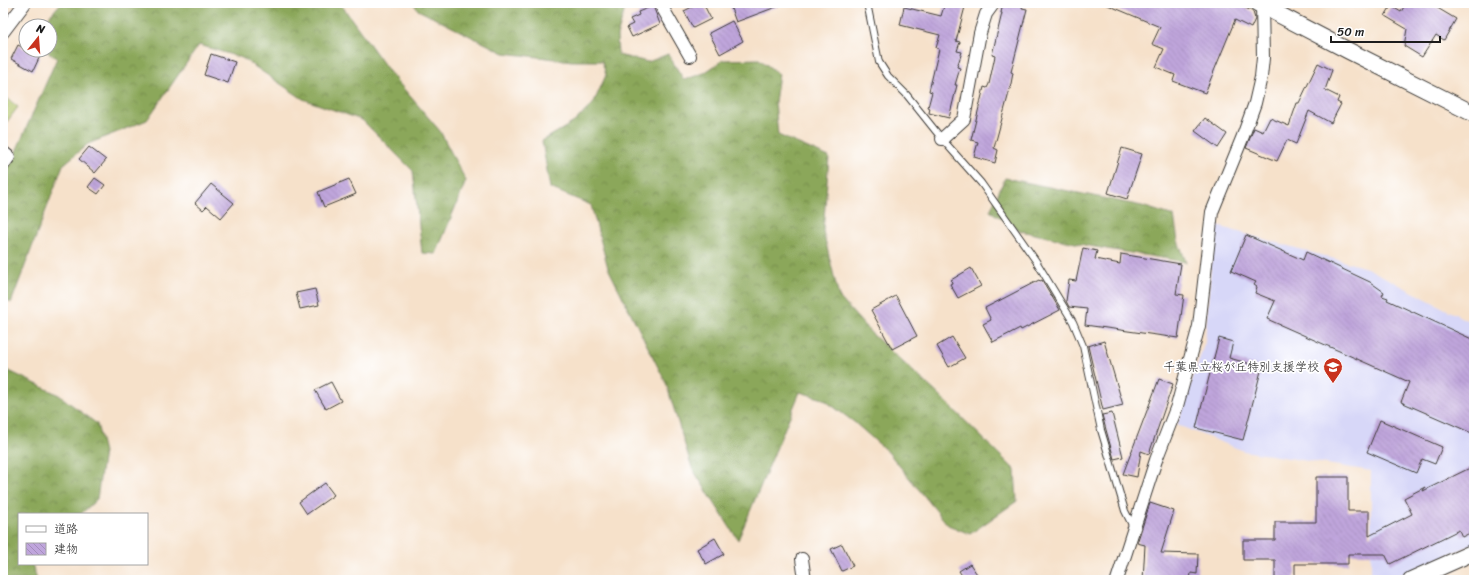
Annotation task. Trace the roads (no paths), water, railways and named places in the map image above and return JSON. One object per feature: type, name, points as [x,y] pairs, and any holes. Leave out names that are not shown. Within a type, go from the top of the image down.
[{"type":"street","points":[[3,32],[25,3]]},
{"type":"street","points":[[664,3],[662,7],[690,56]]},
{"type":"street","points":[[942,139],[964,119],[980,33],[986,14],[994,3]]},
{"type":"street","points":[[1260,4],[1355,55],[1474,114]]},
{"type":"street","points":[[1117,580],[1156,460],[1177,406],[1199,326],[1212,212],[1255,103],[1261,77],[1263,58],[1260,4]]},
{"type":"street","points":[[3,152],[9,157],[3,165]]},
{"type":"street","points":[[1411,580],[1474,552]]},
{"type":"street","points":[[802,559],[806,580]]},
{"type":"lane","points":[[867,3],[879,62],[888,76],[906,94],[942,139],[981,183],[1036,261],[1073,322],[1084,346],[1101,430],[1124,511],[1134,529]]},
{"type":"place","name":"千葉県立桜が丘特別支援学校","points":[[1333,384]]}]
